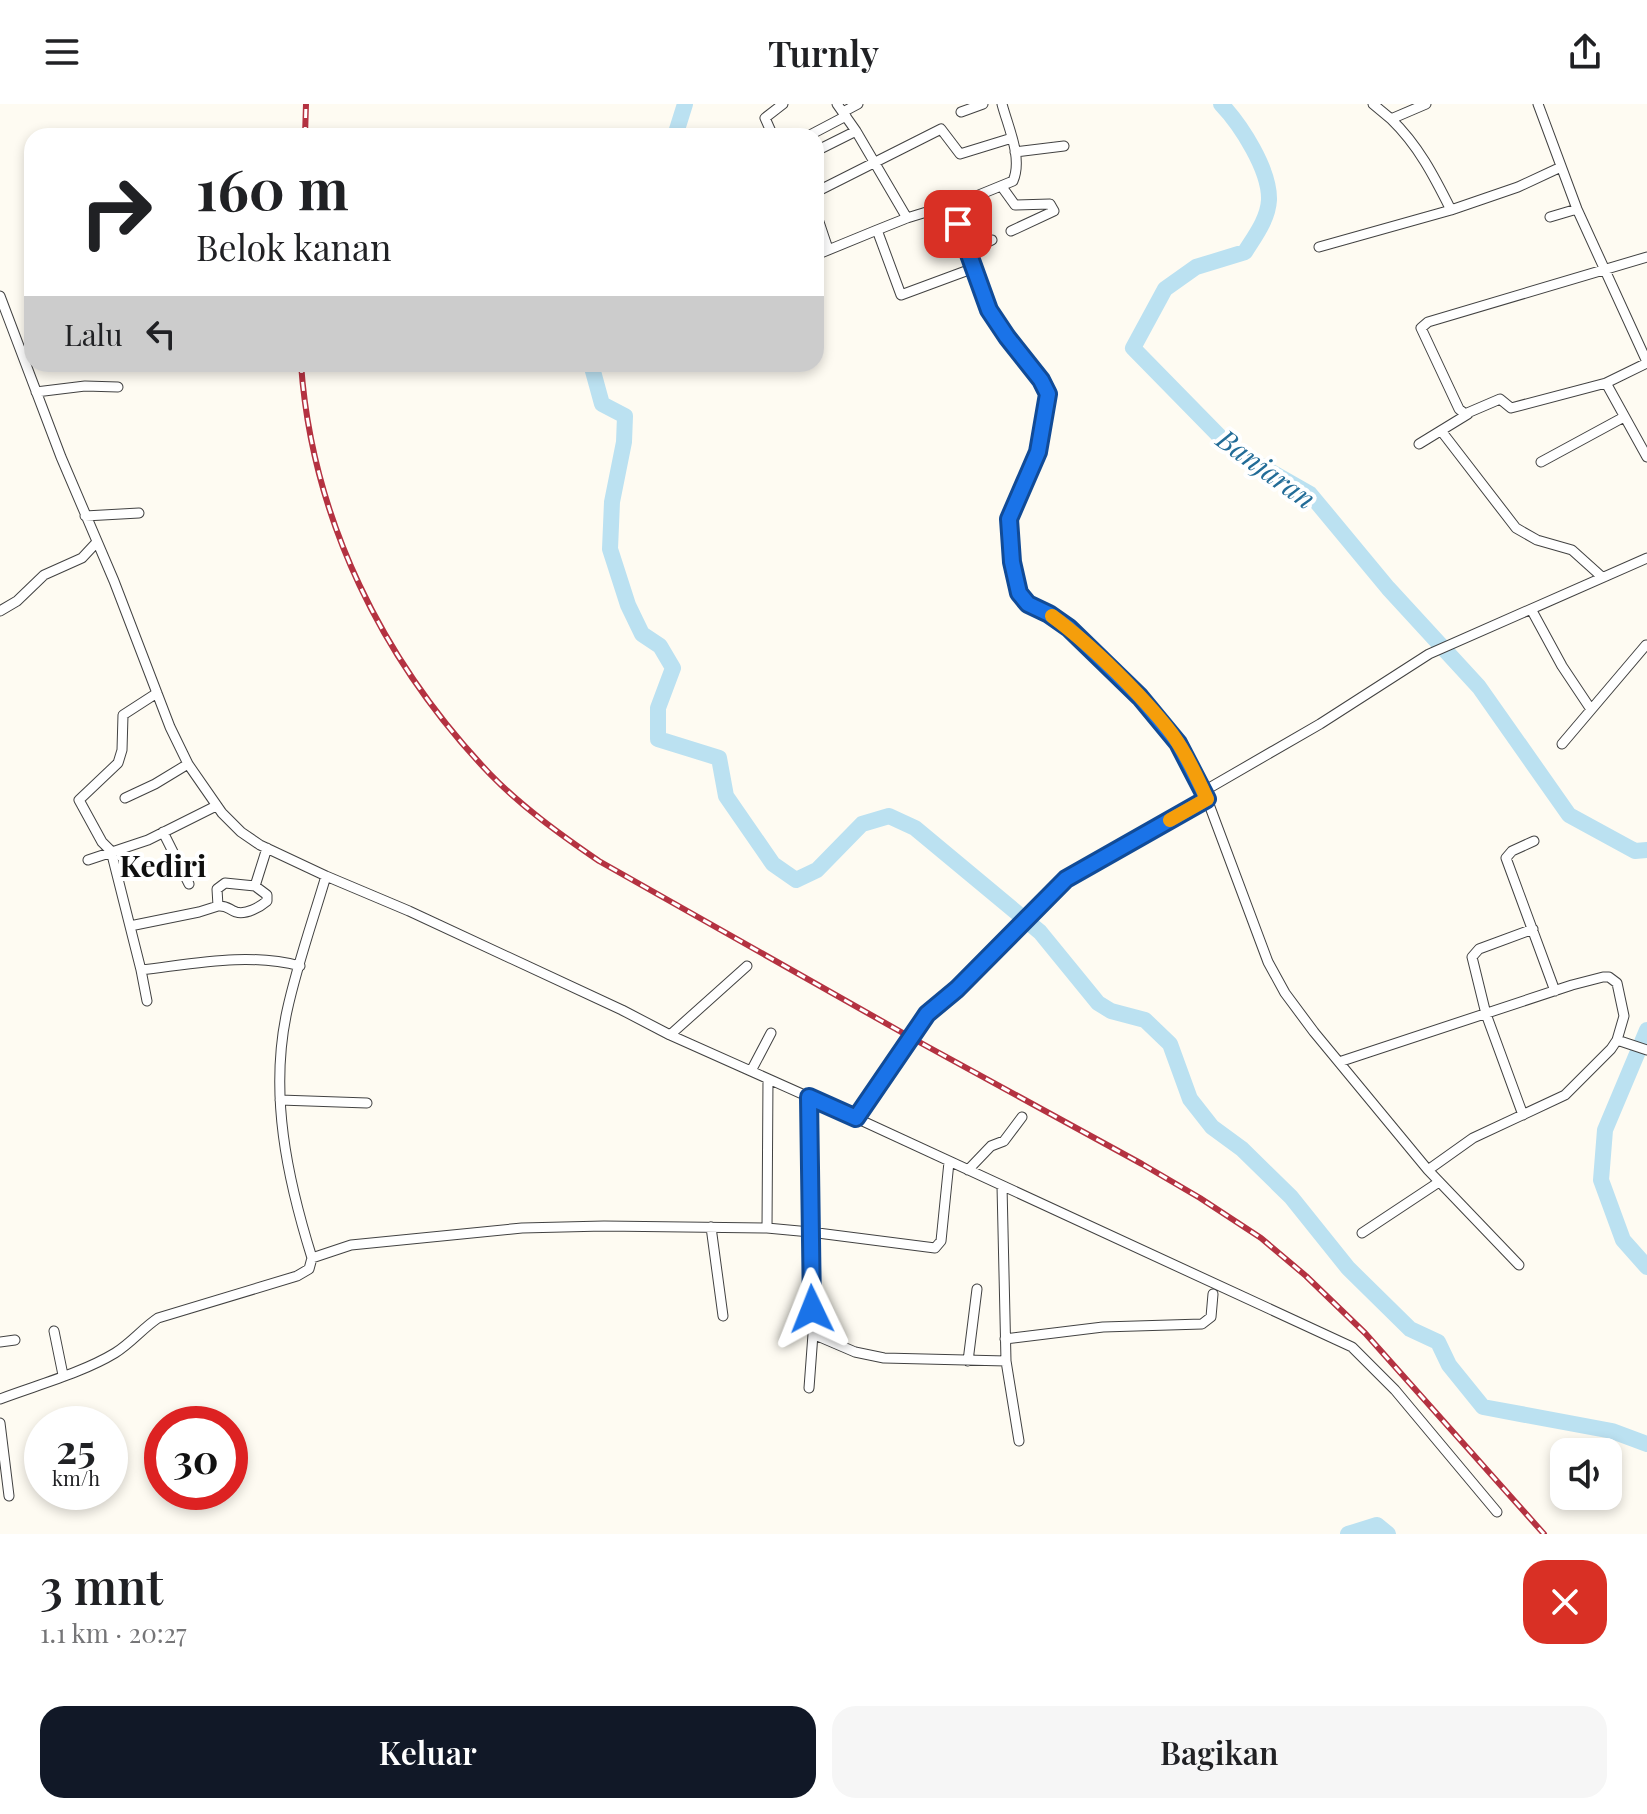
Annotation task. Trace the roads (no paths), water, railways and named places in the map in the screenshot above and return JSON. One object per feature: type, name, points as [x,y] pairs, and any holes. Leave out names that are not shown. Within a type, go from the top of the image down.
[{"type":"street","points":[[769,128],[765,118],[783,104]]},
{"type":"street","points":[[818,128],[842,110],[858,104]]},
{"type":"street","points":[[961,112],[983,104]]},
{"type":"street","points":[[824,251],[1013,181],[1016,173],[1015,152],[1002,104]]},
{"type":"street","points":[[1373,104],[1414,143],[1451,210]]},
{"type":"street","points":[[1391,119],[1426,104]]},
{"type":"street","points":[[1419,444],[1468,414],[1500,399],[1511,408],[1606,383],[1647,363],[1577,209],[1538,104]]},
{"type":"street","points":[[842,110],[907,218]]},
{"type":"street","points":[[824,188],[941,129],[960,154],[1012,138]]},
{"type":"street","points":[[824,147],[856,131]]},
{"type":"street","points":[[1015,152],[1064,146]]},
{"type":"street","points":[[1319,247],[1451,210],[1518,187],[1561,167]]},
{"type":"street","points":[[1002,187],[1015,205],[1050,204],[1054,211],[1011,231]]},
{"type":"street","points":[[951,204],[989,310],[1048,394],[1038,452],[1009,519],[1012,562],[1019,593],[1028,604],[1069,628],[1140,697],[1178,743],[1206,795],[1268,962],[1285,993],[1428,1170],[1519,1265]]},
{"type":"street","points":[[1550,217],[1577,209]]},
{"type":"street","points":[[934,210],[950,244]]},
{"type":"street","points":[[877,230],[901,295],[974,268]]},
{"type":"street","points":[[824,237],[828,249]]},
{"type":"street","points":[[968,251],[992,240]]},
{"type":"street","points":[[1468,414],[1459,409],[1422,332],[1422,325],[1647,257]]},
{"type":"street","points":[[0,296],[24,360]]},
{"type":"street","points":[[28,372],[188,764],[216,806],[236,828],[267,848],[326,876],[1352,1347],[1395,1390],[1497,1512]]},
{"type":"street","points":[[1606,383],[1647,457]]},
{"type":"street","points":[[36,392],[94,385],[118,387]]},
{"type":"street","points":[[1541,462],[1624,417]]},
{"type":"street","points":[[1442,432],[1516,528],[1537,540],[1572,550],[1602,577]]},
{"type":"street","points":[[85,516],[139,513]]},
{"type":"street","points":[[0,611],[17,601],[44,575],[82,558],[96,543]]},
{"type":"street","points":[[82,558],[103,559]]},
{"type":"street","points":[[856,1118],[927,1014],[957,989],[1073,874],[1206,795],[1429,654],[1647,558]]},
{"type":"street","points":[[1531,609],[1562,666],[1590,708]]},
{"type":"street","points":[[1562,744],[1646,645]]},
{"type":"street","points":[[147,1001],[111,851],[102,842],[79,800],[118,763],[122,750],[123,715],[157,693]]},
{"type":"street","points":[[125,798],[188,764]]},
{"type":"street","points":[[88,860],[163,832],[216,806]]},
{"type":"street","points":[[163,832],[189,884]]},
{"type":"street","points":[[1534,841],[1512,851],[1506,858],[1555,991]]},
{"type":"street","points":[[255,886],[267,848]]},
{"type":"street","points":[[0,1399],[101,1361],[119,1351],[158,1318],[303,1274],[309,1269],[312,1258],[290,1173],[280,1100],[284,1028],[326,876]]},
{"type":"street","points":[[130,926],[218,906],[226,905],[236,912],[248,911],[264,905],[267,895],[255,886],[239,883],[220,885],[217,889],[218,906]]},
{"type":"street","points":[[1523,1115],[1486,1014],[1473,954],[1533,929]]},
{"type":"street","points":[[141,970],[228,959],[280,960],[300,966]]},
{"type":"street","points":[[670,1035],[747,966]]},
{"type":"street","points":[[1339,1062],[1555,991],[1603,977],[1614,980],[1624,1010],[1621,1041],[1570,1092],[1473,1138],[1428,1170]]},
{"type":"street","points":[[751,1071],[771,1033]]},
{"type":"street","points":[[1621,1041],[1647,1050]]},
{"type":"street","points":[[767,1228],[768,1079]]},
{"type":"street","points":[[809,1097],[813,1334],[809,1388]]},
{"type":"street","points":[[280,1100],[367,1103]]},
{"type":"street","points":[[968,1170],[991,1146],[1004,1141],[1022,1117]]},
{"type":"street","points":[[312,1258],[351,1245],[522,1228],[767,1228],[935,1248],[941,1241],[949,1162]]},
{"type":"street","points":[[1362,1233],[1439,1182]]},
{"type":"street","points":[[1002,1186],[1006,1361],[1019,1441]]},
{"type":"street","points":[[711,1227],[723,1316]]},
{"type":"street","points":[[968,1361],[977,1289]]},
{"type":"street","points":[[1005,1339],[1103,1327],[1202,1324],[1211,1317],[1213,1294]]},
{"type":"street","points":[[54,1331],[63,1375]]},
{"type":"street","points":[[813,1334],[855,1352],[884,1358],[1006,1361]]},
{"type":"street","points":[[0,1342],[15,1340]]},
{"type":"street","points":[[0,1423],[4,1482],[9,1496]]},
{"type":"waterway","points":[[678,128],[685,104]]},
{"type":"waterway","name":"Banjaran","points":[[1221,104],[1260,162],[1268,188],[1266,214],[1245,252],[1196,267],[1165,289],[1133,348],[1233,450],[1310,494],[1388,588],[1479,687],[1569,815],[1635,851],[1647,850]]},
{"type":"waterway","points":[[593,372],[602,404],[625,416],[624,442],[612,502],[610,549],[628,605],[642,634],[660,646],[673,668],[658,708],[658,739],[719,758],[726,796],[773,864],[796,880],[817,870],[862,824],[889,816],[915,828],[1040,932],[1098,1003],[1111,1011],[1145,1020],[1170,1044],[1190,1099],[1212,1127],[1242,1149],[1291,1197],[1348,1268],[1410,1329],[1438,1342],[1449,1365],[1483,1407],[1612,1431],[1647,1444]]},
{"type":"waterway","name":"Banjaran","points":[[1647,1030],[1605,1130],[1601,1180],[1623,1240],[1647,1267]]},
{"type":"waterway","points":[[1348,1534],[1377,1525],[1388,1534]]},
{"type":"railway","points":[[305,128],[306,104]]},
{"type":"railway","points":[[302,372],[308,422],[320,478],[337,532],[360,585],[386,636],[417,684],[452,731],[502,786],[542,820],[599,861],[1142,1164],[1261,1238],[1365,1333],[1544,1534]]},
{"type":"district","name":"Kediri","points":[[163,865]]}]
